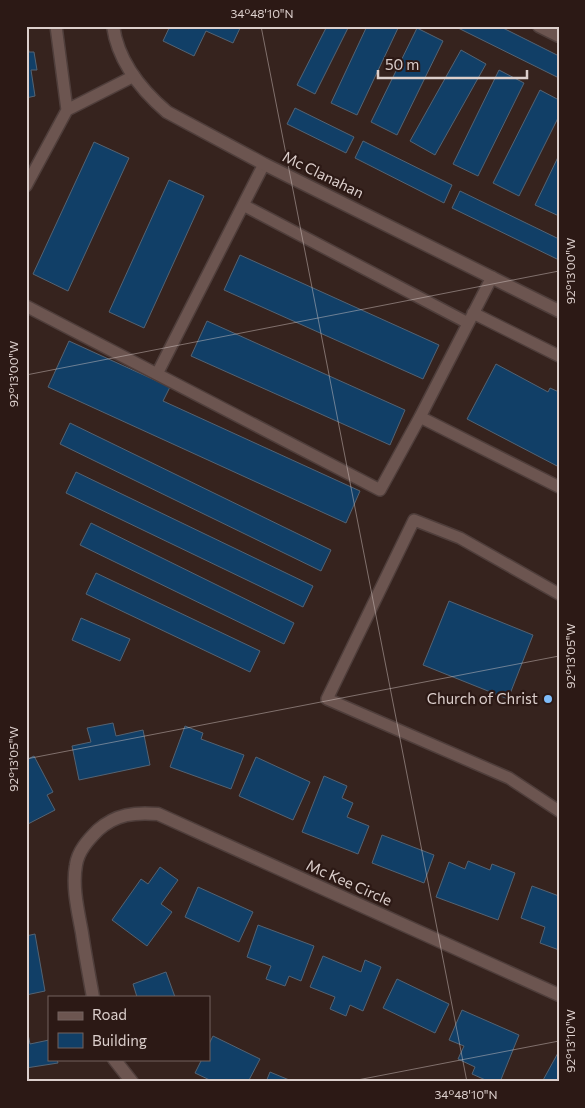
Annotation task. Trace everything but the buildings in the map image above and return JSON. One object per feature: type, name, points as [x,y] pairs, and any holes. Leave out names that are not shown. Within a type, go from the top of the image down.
[{"type":"street","name":"Mc Clanahan","points":[[112,26],[125,65],[155,101],[167,112],[264,164],[559,311]]},
{"type":"street","points":[[539,26],[559,36]]},
{"type":"street","name":"Mc Kee Circle","points":[[93,996],[76,904],[76,864],[88,840],[104,825],[139,812],[158,814],[559,995]]},
{"type":"street","points":[[115,1060],[132,1082]]},
{"type":"lane","points":[[56,26],[67,110]]},
{"type":"lane","points":[[26,186],[67,110],[134,76]]},
{"type":"lane","points":[[157,374],[264,164]]},
{"type":"lane","points":[[243,205],[471,318],[559,356]]},
{"type":"lane","points":[[26,306],[380,490],[492,277]]},
{"type":"lane","points":[[420,417],[559,487]]},
{"type":"lane","points":[[555,593],[460,538],[414,520],[327,699],[509,778],[559,811]]},
{"type":"place","name":"Church of Christ","points":[[548,699]]}]
